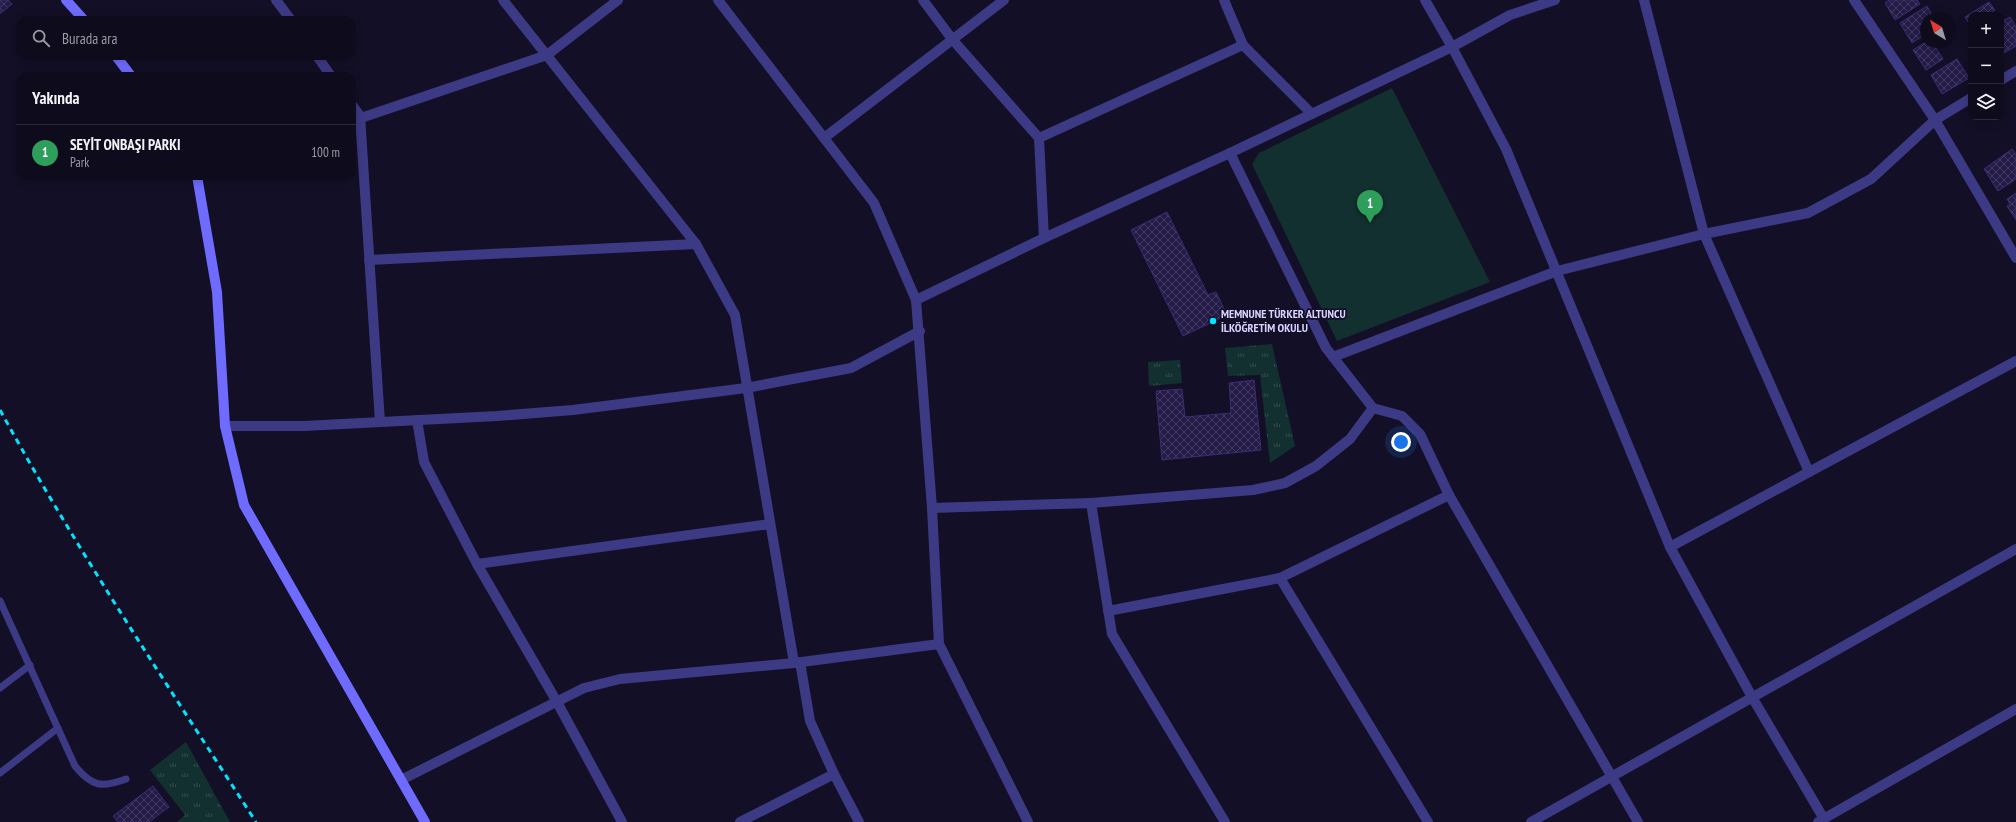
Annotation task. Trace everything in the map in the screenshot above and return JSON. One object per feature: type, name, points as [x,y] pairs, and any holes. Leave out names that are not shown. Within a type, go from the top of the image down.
[{"type":"street","points":[[66,0],[80,16]]},
{"type":"street","points":[[276,0],[288,16]]},
{"type":"street","points":[[503,0],[696,244],[735,315],[746,388],[770,524],[810,721],[834,774],[859,822]]},
{"type":"street","points":[[380,422],[369,260],[356,120],[547,55],[618,0]]},
{"type":"street","points":[[718,0],[874,203],[916,300],[920,331],[932,508],[939,644],[1028,822]]},
{"type":"street","points":[[923,0],[952,39],[1038,138],[1044,238]]},
{"type":"street","points":[[824,138],[1004,0]]},
{"type":"street","points":[[1224,0],[1243,45],[1312,114]]},
{"type":"street","points":[[1425,0],[1452,47],[1506,149],[1670,548],[1821,820],[2016,709]]},
{"type":"street","points":[[916,300],[1044,238],[1230,153],[1452,47],[1510,15],[1555,0]]},
{"type":"street","points":[[1644,0],[1704,234],[1809,472]]},
{"type":"street","points":[[1857,1],[1934,120],[2014,251]]},
{"type":"street","points":[[1038,138],[1243,45]]},
{"type":"street","points":[[119,60],[128,72]]},
{"type":"street","points":[[320,60],[328,72]]},
{"type":"street","points":[[2004,78],[2016,71]]},
{"type":"street","points":[[1333,357],[1557,271],[1704,234],[1808,214],[1871,179],[1934,120],[1968,100]]},
{"type":"street","points":[[1230,153],[1326,348],[1373,408],[1402,416],[1420,434],[1449,495],[1638,822]]},
{"type":"street","points":[[198,180],[217,292],[225,426],[244,506],[425,822]]},
{"type":"street","points":[[369,260],[696,244]]},
{"type":"street","points":[[225,426],[304,426],[573,410],[746,388],[851,368],[920,331]]},
{"type":"street","points":[[1670,548],[2016,360]]},
{"type":"street","points":[[932,508],[1091,503],[1253,490],[1285,483],[1316,466],[1350,439],[1373,408]]},
{"type":"street","points":[[417,420],[424,462],[477,564],[557,702],[622,822]]},
{"type":"street","points":[[1108,611],[1280,578],[1449,495]]},
{"type":"street","points":[[1091,503],[1112,634],[1225,822]]},
{"type":"street","points":[[477,564],[770,524]]},
{"type":"street","points":[[1531,822],[2016,549]]},
{"type":"street","points":[[1280,578],[1428,822]]},
{"type":"street","points":[[401,780],[584,688],[620,679],[797,662],[939,644]]},
{"type":"street","points":[[740,822],[834,774]]},
{"type":"lane","points":[[0,601],[75,766],[82,776],[100,786],[110,785],[126,779]]},
{"type":"lane","points":[[0,688],[30,665]]},
{"type":"lane","points":[[0,773],[58,728]]},
{"type":"green space","points":[[1392,88],[1490,282],[1337,341],[1252,164],[1259,153]]},
{"type":"green space","points":[[1272,344],[1295,446],[1270,463],[1260,375],[1228,376],[1225,348]]},
{"type":"green space","points":[[1180,360],[1182,383],[1149,386],[1148,362]]},
{"type":"green space","points":[[186,742],[230,822],[177,822],[185,815],[150,770]]},
{"type":"building","points":[[0,0],[8,0],[12,4],[0,14]]},
{"type":"building","points":[[1889,0],[1917,0],[1920,4],[1895,20],[1885,3]]},
{"type":"building","points":[[1989,2],[1995,10],[1992,12],[1973,12]]},
{"type":"building","points":[[1927,6],[1930,12],[1920,12],[1920,38],[1912,43],[1900,23]]},
{"type":"building","points":[[2010,17],[2016,27],[2016,46],[2004,53],[2004,48],[2004,20]]},
{"type":"building","points":[[1920,46],[1920,48],[1936,48],[1943,59],[1926,70],[1913,50]]},
{"type":"building","points":[[1957,59],[1968,79],[1942,94],[1931,75]]},
{"type":"building","points":[[2012,149],[2016,154],[2016,179],[1998,191],[1984,169]]},
{"type":"building","points":[[2016,193],[2016,220],[2007,206],[2010,204],[2007,199]]},
{"type":"building","points":[[1167,212],[1208,295],[1216,292],[1227,315],[1183,336],[1131,230]]},
{"type":"building","points":[[1254,380],[1261,450],[1162,460],[1156,391],[1182,389],[1185,417],[1231,413],[1229,383]]},
{"type":"building","points":[[153,786],[169,807],[149,822],[118,822],[113,816]]},
{"type":"railway","points":[[0,410],[92,567],[256,822]]},
{"type":"place","name":"SEYİT ONBAŞI PARKI","points":[[1370,223]]},
{"type":"place","name":"MEMNUNE TÜRKER ALTUNCU İLKÖĞRETİM OKULU","points":[[1213,321]]}]
